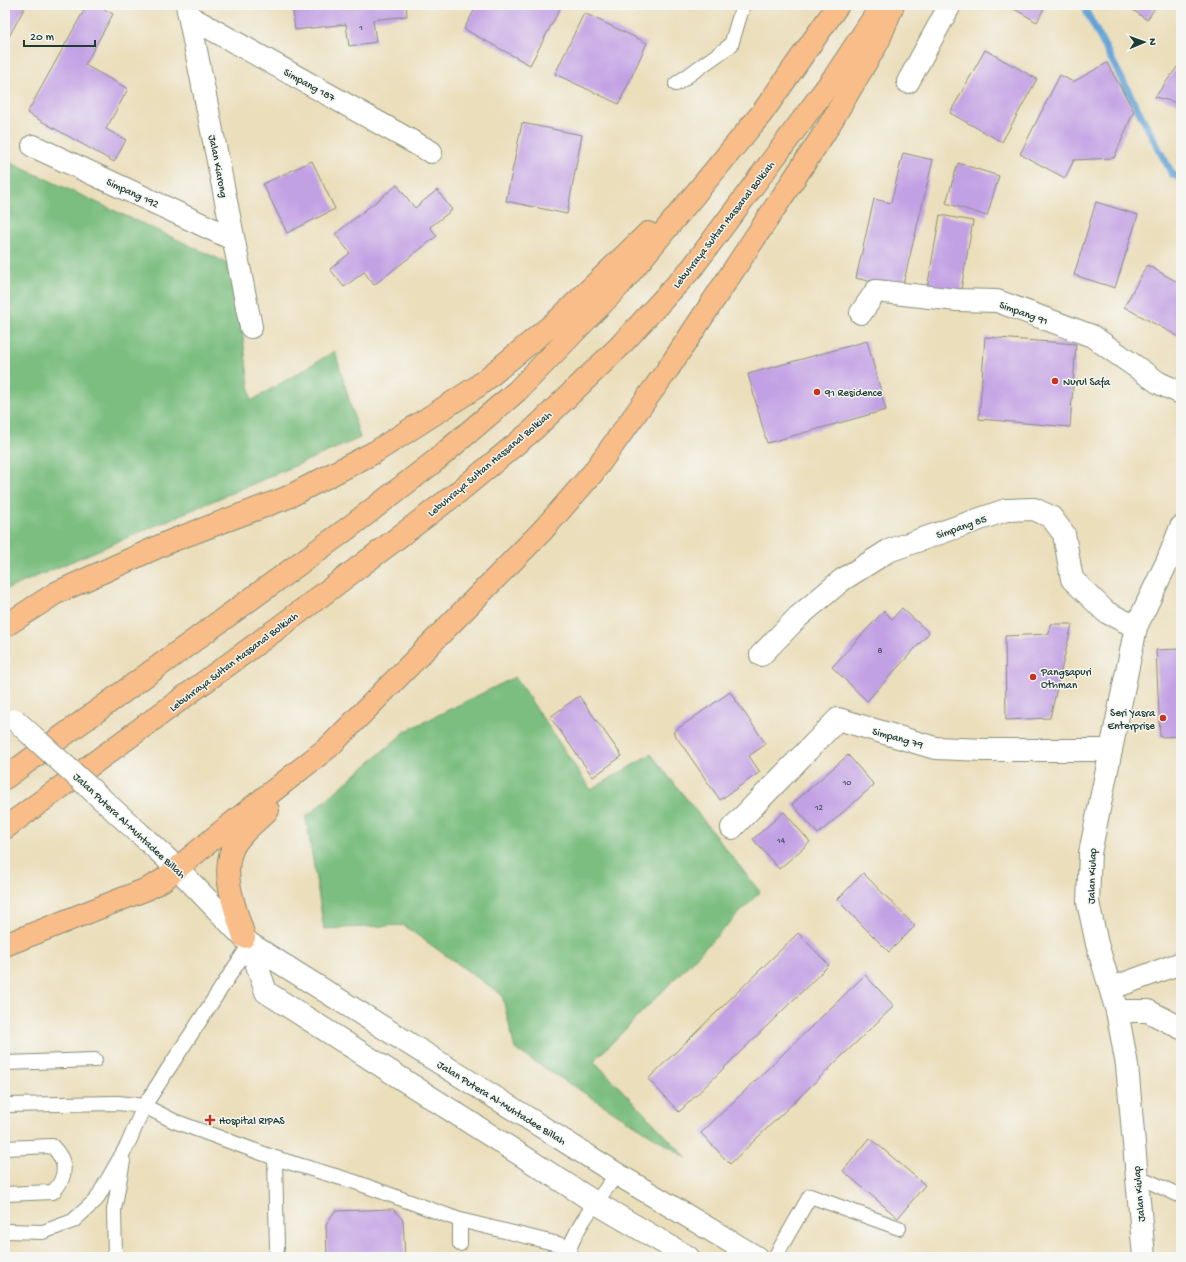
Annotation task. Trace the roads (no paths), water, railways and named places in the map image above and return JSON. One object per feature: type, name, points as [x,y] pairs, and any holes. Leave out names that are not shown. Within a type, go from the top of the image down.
[{"type":"highway","points":[[5,778],[347,529],[435,460],[517,391],[620,285],[733,150],[775,95],[838,5]]},
{"type":"highway","name":"Lebuhraya Sultan Hassanal Bolkiah","points":[[5,828],[298,614],[457,493],[533,430],[618,348],[692,268],[835,76],[882,5]]},
{"type":"highway","points":[[247,941],[230,887],[228,870],[231,854],[237,841],[542,531],[592,474],[668,369],[825,132],[869,59],[893,5]]},
{"type":"highway","points":[[5,626],[56,593],[171,541],[286,498],[375,452],[478,386],[560,318],[733,150]]},
{"type":"highway","points":[[5,945],[148,889],[163,880],[330,746]]},
{"type":"street","points":[[908,82],[950,5]]},
{"type":"street","name":"Simpang 187","points":[[188,11],[431,152]]},
{"type":"street","name":"Jalan Kiarong","points":[[188,11],[252,327]]},
{"type":"street","name":"Simpang 192","points":[[33,146],[234,239]]},
{"type":"street","name":"Simpang 91","points":[[861,313],[876,291],[957,300],[997,301],[1092,336],[1159,382],[1181,393]]},
{"type":"street","name":"Simpang 85","points":[[761,655],[798,617],[842,580],[888,551],[1006,510],[1034,509],[1051,517],[1064,534],[1072,579],[1106,612],[1136,627]]},
{"type":"street","name":"Jalan Kiulap","points":[[1144,1257],[1127,1065],[1118,1011],[1097,944],[1088,902],[1090,853],[1136,627],[1168,560],[1181,527]]},
{"type":"street","name":"Jalan Putera Al-Muhtadee Billah","points":[[10,716],[177,868],[247,941],[617,1174],[756,1257]]},
{"type":"street","name":"Simpang 79","points":[[732,828],[838,719],[935,748],[984,750],[1112,750]]},
{"type":"street","name":"Jalan Putera Al-Muhtadee Billah","points":[[247,941],[266,992],[596,1203],[688,1257]]},
{"type":"street","points":[[1112,988],[1181,963]]},
{"type":"street","points":[[1118,1011],[1148,1011],[1181,1028]]},
{"type":"lane","points":[[676,84],[731,45],[743,5]]},
{"type":"lane","points":[[5,1231],[43,1232],[73,1221],[96,1200],[128,1144],[144,1106],[247,941]]},
{"type":"lane","points":[[5,1063],[95,1060]]},
{"type":"lane","points":[[5,1106],[118,1102],[144,1106],[174,1122],[275,1158],[356,1182],[460,1220],[569,1252],[596,1203],[617,1174]]},
{"type":"lane","points":[[115,1257],[114,1210],[119,1177],[128,1144]]},
{"type":"lane","points":[[5,1148],[52,1146],[60,1155],[64,1170],[62,1183],[53,1192],[5,1194]]},
{"type":"lane","points":[[275,1158],[277,1249]]},
{"type":"lane","points":[[1137,1176],[1181,1196]]},
{"type":"lane","points":[[775,1257],[810,1196],[899,1228]]},
{"type":"lane","points":[[460,1220],[460,1244]]},
{"type":"waterway","points":[[1085,5],[1087,13],[1172,174],[1181,179]]},
{"type":"place","name":"Nurul Safa","points":[[1055,381]]},
{"type":"place","name":"91 Residence","points":[[817,392]]},
{"type":"place","name":"Pangsapuri Othman","points":[[1033,677]]},
{"type":"place","name":"Seri Yasra Enterprise","points":[[1163,718]]},
{"type":"place","name":"Hospital RIPAS","points":[[210,1120]]}]
